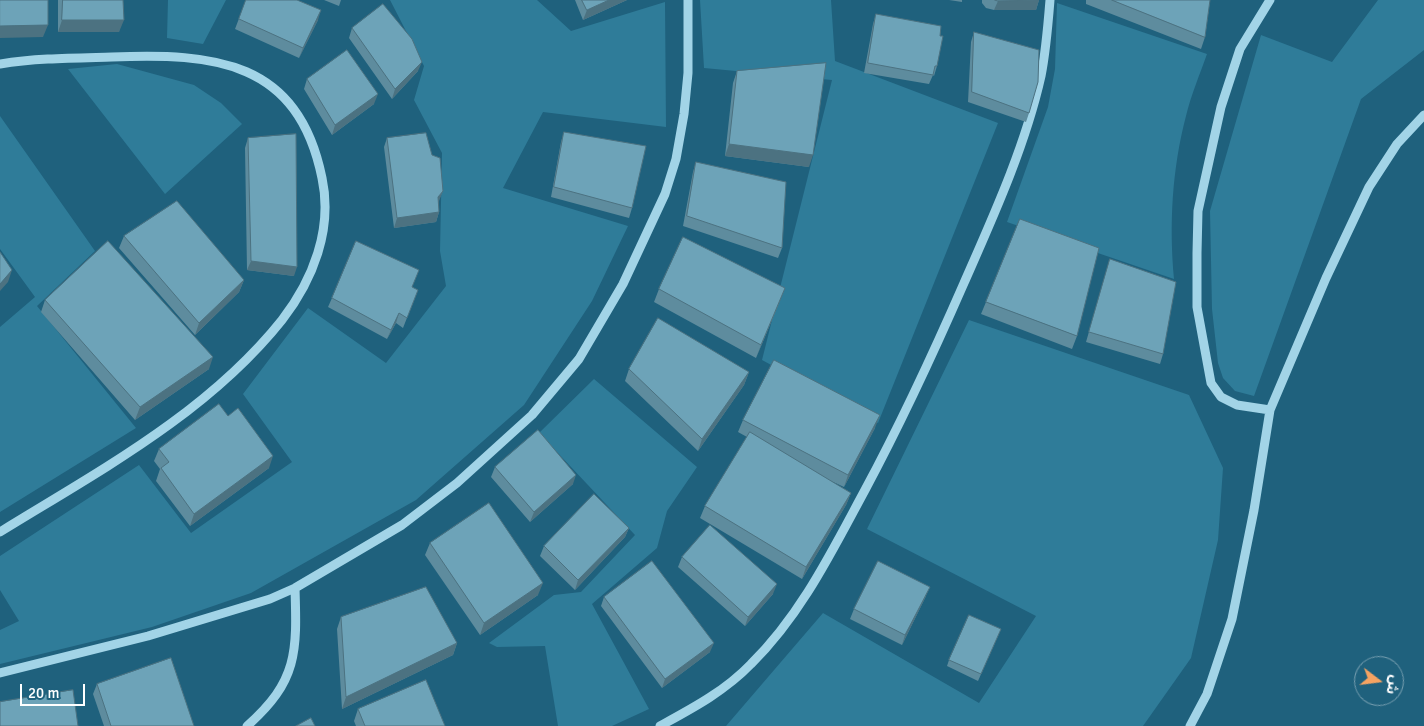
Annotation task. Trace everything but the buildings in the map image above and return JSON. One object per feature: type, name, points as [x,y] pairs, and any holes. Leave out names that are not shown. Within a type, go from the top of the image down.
[{"type":"street","points":[[0,673],[148,636],[270,599],[295,588],[402,525],[457,483],[532,415],[578,359],[623,284],[665,194],[676,159],[688,73],[688,0]]},
{"type":"street","points":[[660,726],[724,688],[751,665],[774,638],[816,580],[890,444],[936,348],[983,240],[1030,116],[1041,74],[1050,0]]},
{"type":"street","points":[[1270,0],[1240,49],[1221,107],[1198,211],[1197,307],[1211,383],[1221,397],[1237,404],[1270,410]]},
{"type":"street","points":[[0,64],[56,59],[140,56],[181,57],[231,64],[251,72],[272,86],[290,103],[307,128],[318,156],[323,182],[325,214],[322,242],[312,270],[301,292],[281,320],[225,379],[150,438],[0,532]]},
{"type":"street","points":[[1190,726],[1207,694],[1232,619],[1254,510],[1270,410],[1326,278],[1369,187],[1397,144],[1424,115]]},
{"type":"street","points":[[247,726],[276,696],[287,678],[292,664],[297,635],[295,588]]},
{"type":"shaded area","points":[[168,0],[226,0],[203,44],[167,38]]},
{"type":"shaded area","points":[[390,0],[537,0],[571,31],[665,2],[666,127],[543,112],[503,188],[628,226],[592,301],[524,405],[416,500],[251,593],[152,627],[0,664],[0,630],[19,621],[0,590],[0,556],[139,465],[191,533],[292,462],[243,394],[308,308],[386,363],[446,286],[440,251],[442,153],[414,100],[424,66]]},
{"type":"shaded area","points":[[700,0],[831,0],[835,61],[998,123],[878,423],[762,360],[832,80],[704,68]]},
{"type":"shaded area","points":[[1378,0],[1424,0],[1424,50],[1361,99],[1254,396],[1235,391],[1223,378],[1218,363],[1212,309],[1210,211],[1261,35],[1332,62]]},
{"type":"shaded area","points":[[1057,3],[1207,54],[1188,108],[1178,156],[1172,218],[1174,279],[1007,222],[1048,107],[1055,69]]},
{"type":"shaded area","points":[[117,64],[194,85],[221,103],[242,124],[165,194],[68,69]]},
{"type":"shaded area","points":[[0,116],[95,251],[37,306],[136,428],[0,512],[0,327],[35,297],[0,249]]},
{"type":"shaded area","points":[[969,320],[1189,395],[1223,468],[1218,540],[1191,658],[1143,726],[726,726],[823,613],[979,703],[1036,616],[867,529]]},
{"type":"shaded area","points":[[594,379],[697,467],[667,511],[657,548],[592,604],[649,709],[612,726],[558,726],[545,646],[497,647],[489,643],[554,595],[581,592],[635,535],[539,433]]}]
